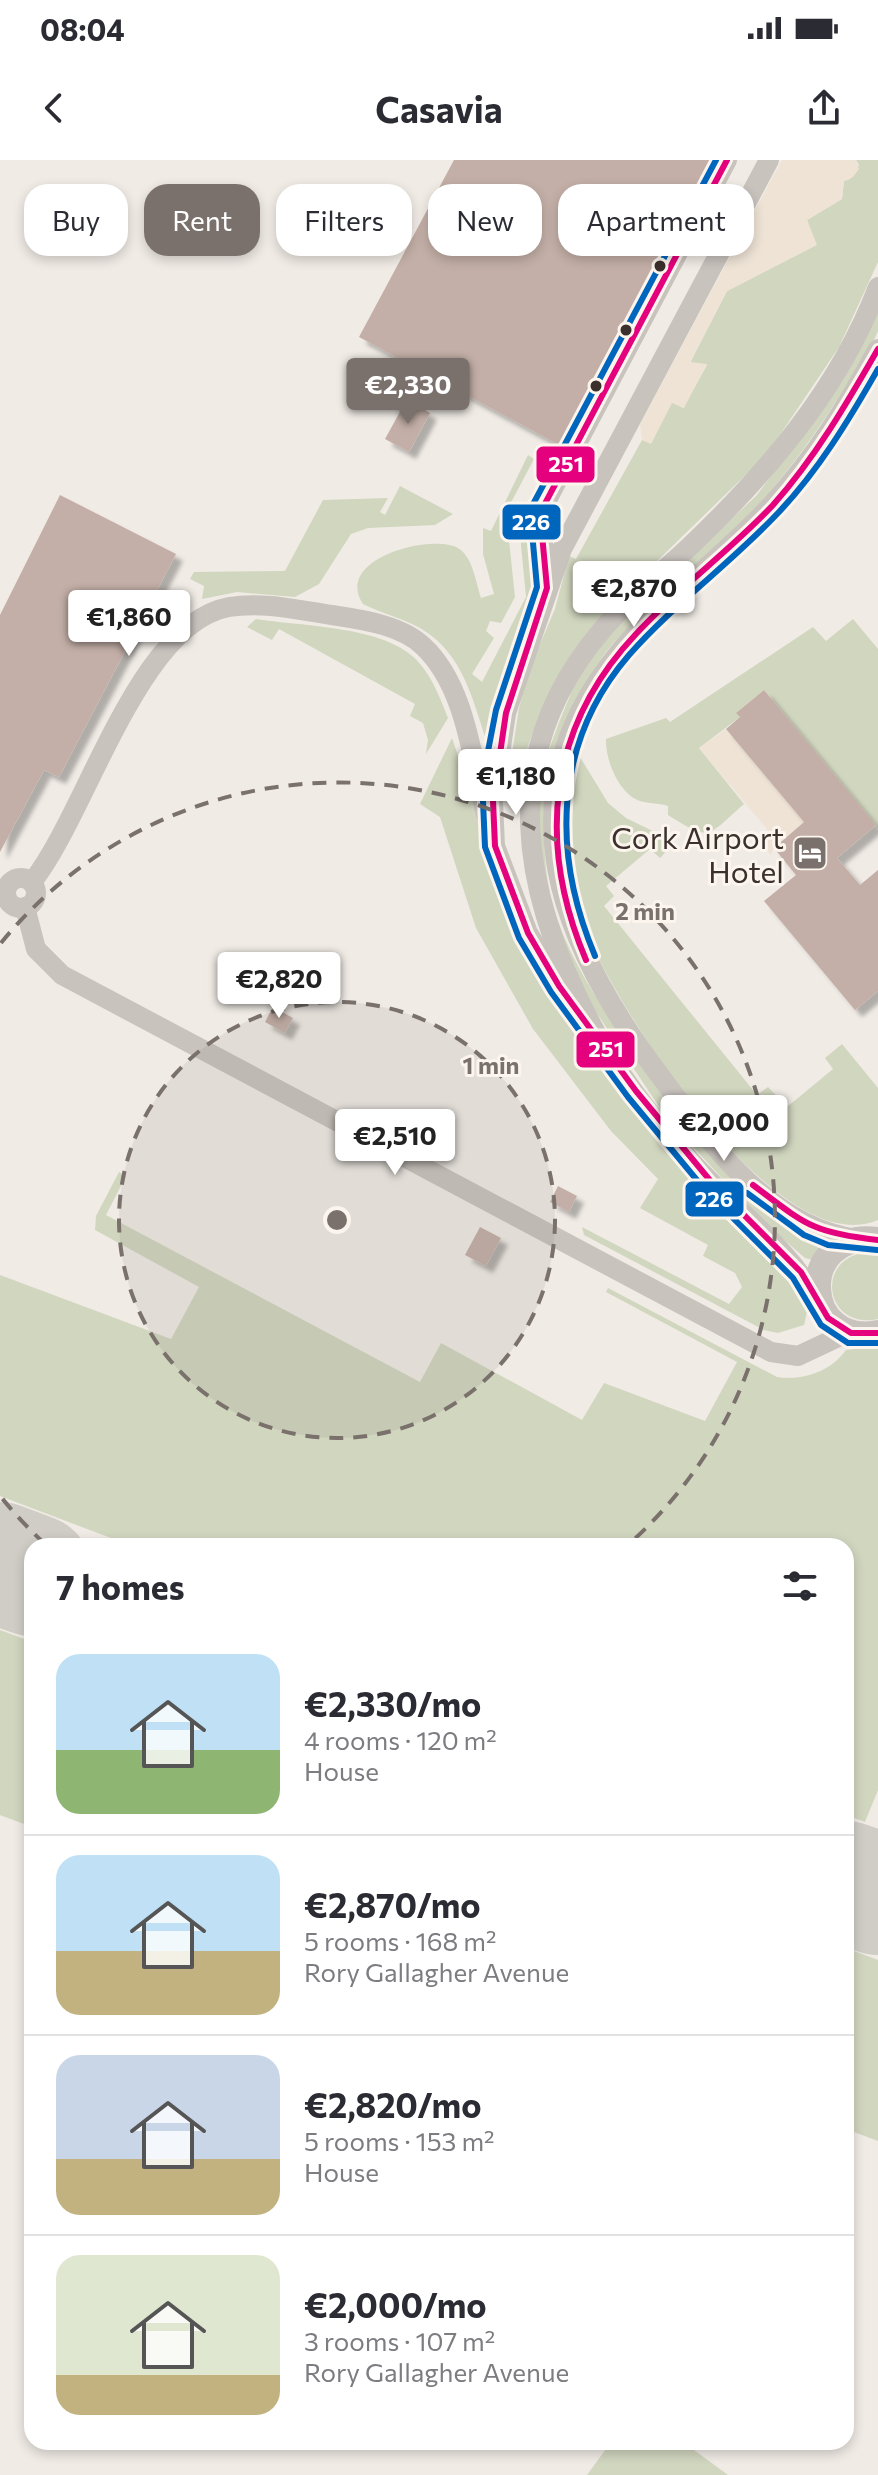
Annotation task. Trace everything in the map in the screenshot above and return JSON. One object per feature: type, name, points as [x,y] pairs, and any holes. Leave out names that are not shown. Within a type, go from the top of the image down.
[{"type":"street","points":[[547,588],[540,513],[727,160]]},
{"type":"street","points":[[495,846],[493,801],[506,713],[562,549],[769,160]]},
{"type":"street","points":[[597,1034],[565,972],[543,916],[532,856],[529,787],[543,731],[563,688],[602,630],[744,494],[794,435],[832,379],[878,287]]},
{"type":"street","points":[[867,1240],[830,1235],[808,1226],[772,1202],[725,1156],[656,1071],[609,1001],[575,937],[557,874],[554,827],[556,795],[570,739],[607,668],[658,612],[779,497],[841,417],[878,349]]},
{"type":"street","points":[[867,1240],[830,1253],[822,1266],[817,1280],[833,1320],[823,1344],[798,1356],[771,1352],[75,982],[51,967],[36,949],[25,907],[11,903],[6,890],[10,882],[19,877],[32,882],[96,771],[150,666],[184,628],[201,616],[227,607],[249,605],[336,616],[393,629],[421,644],[442,668],[455,695],[495,846],[528,933],[559,986],[636,1091],[713,1184],[801,1272],[833,1320],[878,1333]]},
{"type":"green space","points":[[856,160],[878,160],[878,262],[839,347],[767,454],[617,600],[578,645],[538,718],[528,746],[517,811],[513,813],[512,754],[519,708],[530,668],[555,609],[569,556],[576,559],[642,440],[651,443],[672,402],[683,408],[707,365],[690,363],[727,291],[816,245],[807,220],[842,199],[844,181],[850,179],[859,165]]},
{"type":"green space","points":[[878,311],[878,331],[873,342],[790,466],[736,528],[606,652],[588,679],[561,740],[546,807],[544,840],[553,905],[566,942],[584,978],[688,1128],[763,1208],[817,1243],[813,1260],[805,1258],[757,1216],[668,1120],[570,973],[538,860],[538,800],[545,760],[560,720],[576,681],[596,651],[621,623],[757,495],[844,378]]},
{"type":"green space","points":[[528,455],[534,459],[506,512],[515,597],[501,623],[490,621],[486,631],[494,638],[472,674],[482,682],[526,597],[518,514],[523,501],[530,505],[537,590],[498,704],[489,748],[472,697],[448,651],[420,628],[363,604],[357,588],[361,574],[389,554],[408,547],[445,544],[458,548],[467,558],[481,598],[494,594],[483,554],[483,528],[491,531]]},
{"type":"green space","points":[[400,486],[453,514],[435,525],[368,528],[351,534],[319,584],[295,597],[237,592],[202,599],[204,586],[190,579],[194,572],[285,571],[323,500],[388,498],[380,512],[385,515]]},
{"type":"green space","points":[[256,619],[358,633],[396,645],[411,655],[429,676],[448,718],[426,754],[428,740],[423,723],[410,716],[415,704],[279,629],[272,640],[247,627]]},
{"type":"green space","points":[[853,619],[878,649],[878,828],[764,690],[737,712],[740,717],[699,748],[744,804],[715,829],[709,832],[693,830],[668,815],[668,806],[635,799],[621,786],[611,767],[606,739],[666,718],[670,722],[813,627],[826,641]]},
{"type":"green space","points":[[452,738],[500,879],[535,959],[623,1090],[669,1148],[796,1286],[808,1307],[804,1325],[778,1333],[764,1330],[584,1235],[582,1227],[729,1304],[742,1287],[735,1273],[703,1256],[708,1245],[640,1208],[658,1179],[611,1131],[533,1029],[476,928],[440,817],[420,804]]},
{"type":"green space","points":[[580,757],[608,803],[626,818],[675,842],[660,858],[650,849],[606,886],[614,896],[604,906],[757,1095],[768,1087],[787,1107],[833,1069],[825,1058],[842,1044],[878,1088],[878,1220],[836,1223],[790,1201],[743,1162],[697,1110],[655,1053],[591,944],[574,904],[567,870],[564,829],[568,789]]},
{"type":"green space","points":[[119,1172],[126,1176],[106,1215],[420,1382],[441,1343],[582,1420],[604,1383],[705,1421],[737,1362],[606,1292],[608,1288],[777,1377],[807,1376],[833,1364],[846,1350],[878,1346],[878,1790],[865,1822],[854,1818],[854,1538],[111,1538],[0,1496],[0,1275],[171,1339],[199,1287],[95,1230],[96,1216]]},
{"type":"green space","points":[[870,1252],[878,1255],[878,1319],[860,1320],[846,1314],[837,1304],[832,1291],[833,1278],[840,1265],[852,1256]]},
{"type":"green space","points":[[0,1630],[24,1639],[24,1824],[0,1815]]},
{"type":"green space","points":[[854,1951],[878,1960],[878,2141],[854,2132]]},
{"type":"green space","points":[[605,2450],[694,2450],[728,2475],[587,2475]]},
{"type":"shaded area","points":[[782,160],[856,160],[859,169],[853,177],[844,181],[842,199],[807,220],[817,245],[727,291],[690,362],[707,364],[684,408],[672,403],[651,444],[642,440],[640,424],[730,256],[754,256],[754,212]]},
{"type":"shaded area","points":[[726,729],[804,822],[774,847],[771,855],[761,845],[772,835],[699,748]]},
{"type":"building","points":[[454,160],[712,160],[699,184],[558,184],[558,256],[661,256],[561,446],[359,337],[402,256],[412,256],[412,238],[428,208],[428,256],[542,256],[542,184],[441,184]]},
{"type":"building","points":[[407,399],[430,413],[409,452],[385,439]]},
{"type":"building","points":[[60,495],[176,554],[59,777],[44,770],[0,852],[0,615]]},
{"type":"building","name":"Cork Airport Hotel","points":[[764,690],[876,825],[837,858],[860,885],[878,870],[878,991],[855,1010],[764,901],[796,875],[774,848],[804,822],[726,729],[740,717],[736,713]]},
{"type":"building","points":[[273,1007],[293,1018],[285,1033],[265,1022]]},
{"type":"building","points":[[558,1186],[577,1196],[569,1212],[550,1202]]},
{"type":"building","points":[[480,1227],[501,1238],[486,1266],[465,1255]]},
{"type":"runway","points":[[0,1563],[24,1572]]},
{"type":"runway","points":[[854,1885],[878,1894]]},
{"type":"transit line","name":"226","points":[[716,160],[530,510],[537,587],[496,710],[483,801],[485,847],[519,938],[551,992],[628,1097],[706,1191],[793,1278],[821,1325],[848,1343],[878,1343]]},
{"type":"transit line","name":"251","points":[[727,160],[540,513],[547,588],[506,713],[493,801],[495,846],[528,933],[559,986],[636,1091],[713,1184],[801,1272],[828,1318],[851,1333],[878,1333]]},
{"type":"transit line","name":"251","points":[[586,960],[570,917],[557,831],[559,789],[568,748],[584,708],[606,670],[636,634],[756,522],[788,487],[830,430],[878,349]]},
{"type":"transit line","name":"226","points":[[595,956],[571,878],[567,839],[567,800],[574,762],[586,725],[604,689],[629,655],[793,497],[832,444],[878,369]]},
{"type":"transit line","name":"251","points":[[753,1185],[798,1218],[823,1230],[878,1240]]},
{"type":"transit line","name":"226","points":[[747,1193],[804,1235],[828,1245],[877,1250]]},
{"type":"place","name":"Cork Airport Hotel","points":[[810,853]]}]
